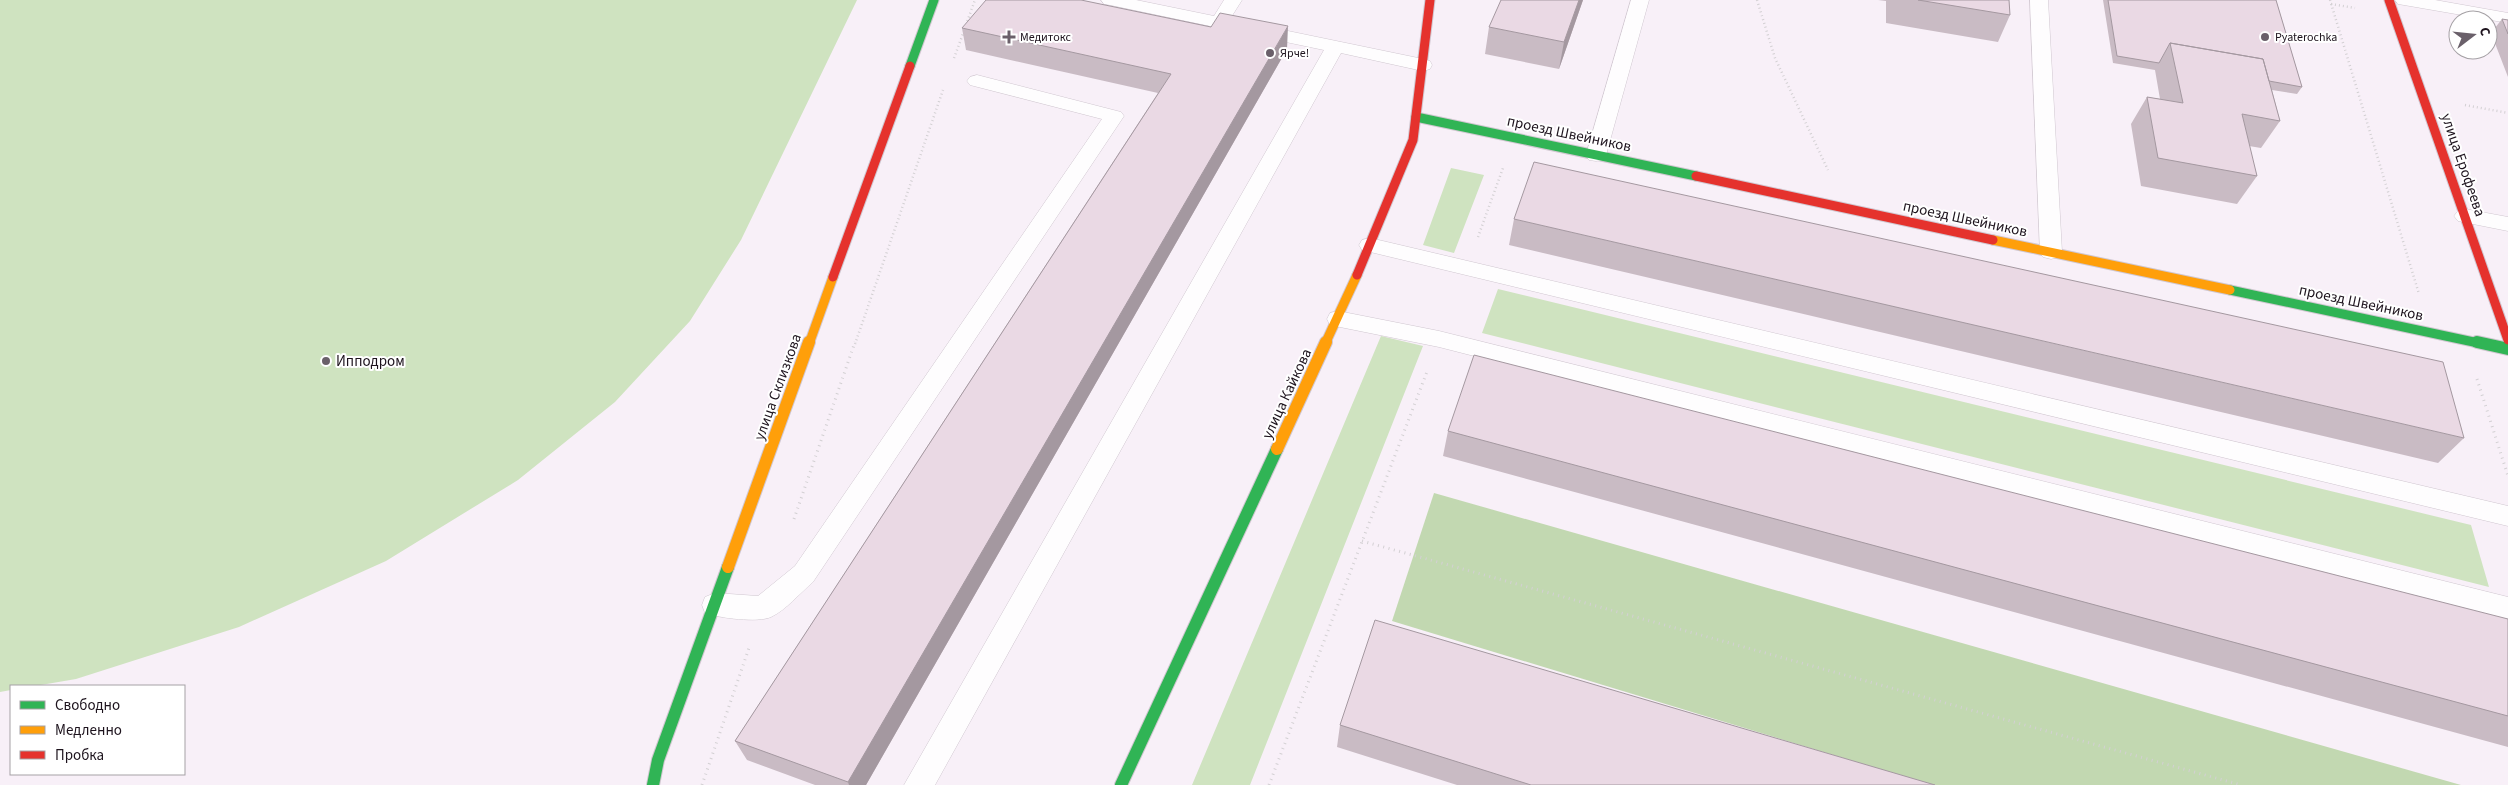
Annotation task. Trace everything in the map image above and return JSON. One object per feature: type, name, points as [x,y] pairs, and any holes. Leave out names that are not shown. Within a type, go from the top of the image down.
[{"type":"street","name":"улица Склизкова","points":[[653,785],[658,760],[934,0]]},
{"type":"street","name":"улица Кайкова","points":[[1121,785],[1338,319],[1413,140],[1430,0]]},
{"type":"street","name":"улица Ерофеева","points":[[2389,0],[2508,340]]},
{"type":"street","name":"проезд Швейников","points":[[1416,117],[2508,349]]},
{"type":"lane","points":[[1110,0],[1423,64]]},
{"type":"lane","points":[[1219,23],[1233,0]]},
{"type":"lane","points":[[1596,155],[1640,0]]},
{"type":"lane","points":[[2039,0],[2051,252]]},
{"type":"lane","points":[[2404,0],[2508,18]]},
{"type":"lane","points":[[918,785],[1335,47]]},
{"type":"lane","points":[[715,605],[763,608],[804,574],[1114,116],[977,81]]},
{"type":"lane","points":[[2465,216],[2508,224]]},
{"type":"lane","points":[[1370,245],[2508,516]]},
{"type":"lane","points":[[1338,319],[1439,339],[2508,608]]},
{"type":"path","points":[[952,66],[975,0]]},
{"type":"path","points":[[1757,0],[1775,58],[1829,172]]},
{"type":"path","points":[[2330,0],[2430,333]]},
{"type":"path","points":[[793,524],[946,84]]},
{"type":"path","points":[[2457,104],[2508,113]]},
{"type":"path","points":[[1466,268],[1505,162]]},
{"type":"path","points":[[1269,785],[1439,339]]},
{"type":"path","points":[[2475,372],[2508,476]]},
{"type":"path","points":[[1362,541],[2241,785]]},
{"type":"path","points":[[702,785],[763,608]]},
{"type":"green space","name":"Ипподром","points":[[0,0],[857,0],[741,240],[690,321],[615,402],[518,480],[386,561],[239,627],[76,679],[41,685],[10,685],[10,690],[0,692]]},
{"type":"green space","points":[[1451,168],[1484,175],[1454,253],[1423,245]]},
{"type":"green space","points":[[1498,289],[2471,525],[2489,587],[1482,333]]},
{"type":"green space","points":[[1381,336],[1423,346],[1250,785],[1192,785]]},
{"type":"green space","points":[[1434,493],[2461,785],[1932,785],[1392,621]]},
{"type":"building","points":[[986,0],[1081,0],[1211,27],[1220,13],[1288,26],[848,782],[735,741],[1171,74],[962,28]]},
{"type":"building","points":[[1501,0],[1579,0],[1564,42],[1489,27]]},
{"type":"building","points":[[1918,0],[2009,0],[2010,15]]},
{"type":"building","points":[[2108,0],[2276,0],[2302,87],[2269,81],[2263,59],[2170,43],[2159,63],[2117,56]]},
{"type":"building","points":[[2502,19],[2508,20],[2508,34]]},
{"type":"building","points":[[2170,43],[2263,59],[2280,121],[2242,114],[2257,176],[2158,158],[2147,97],[2183,103]]},
{"type":"building","points":[[1534,162],[2443,362],[2464,438],[1514,219]]},
{"type":"building","points":[[1474,355],[2508,619],[2508,716],[1448,431]]},
{"type":"building","points":[[1375,620],[1935,785],[1531,785],[1340,725]]},
{"type":"traffic: fast","points":[[910,66],[934,0]]},
{"type":"traffic: fast","points":[[1416,117],[1696,176]]},
{"type":"traffic: fast","points":[[2230,290],[2508,349]]},
{"type":"traffic: fast","points":[[1121,785],[1277,449]]},
{"type":"traffic: fast","points":[[653,785],[658,760],[728,567]]},
{"type":"traffic: slow","points":[[1993,240],[2230,290]]},
{"type":"traffic: slow","points":[[1277,449],[1357,275]]},
{"type":"traffic: slow","points":[[728,567],[833,277]]},
{"type":"traffic: jam","points":[[1357,275],[1413,140],[1430,0]]},
{"type":"traffic: jam","points":[[2389,0],[2508,340]]},
{"type":"traffic: jam","points":[[833,277],[910,66]]},
{"type":"traffic: jam","points":[[1696,176],[1993,240]]},
{"type":"place","name":"Медитокс","points":[[1009,37]]},
{"type":"place","name":"Pyaterochka","points":[[2265,37]]},
{"type":"place","name":"Ярче!","points":[[1270,53]]},
{"type":"place","name":"Ипподром","points":[[326,361]]}]
